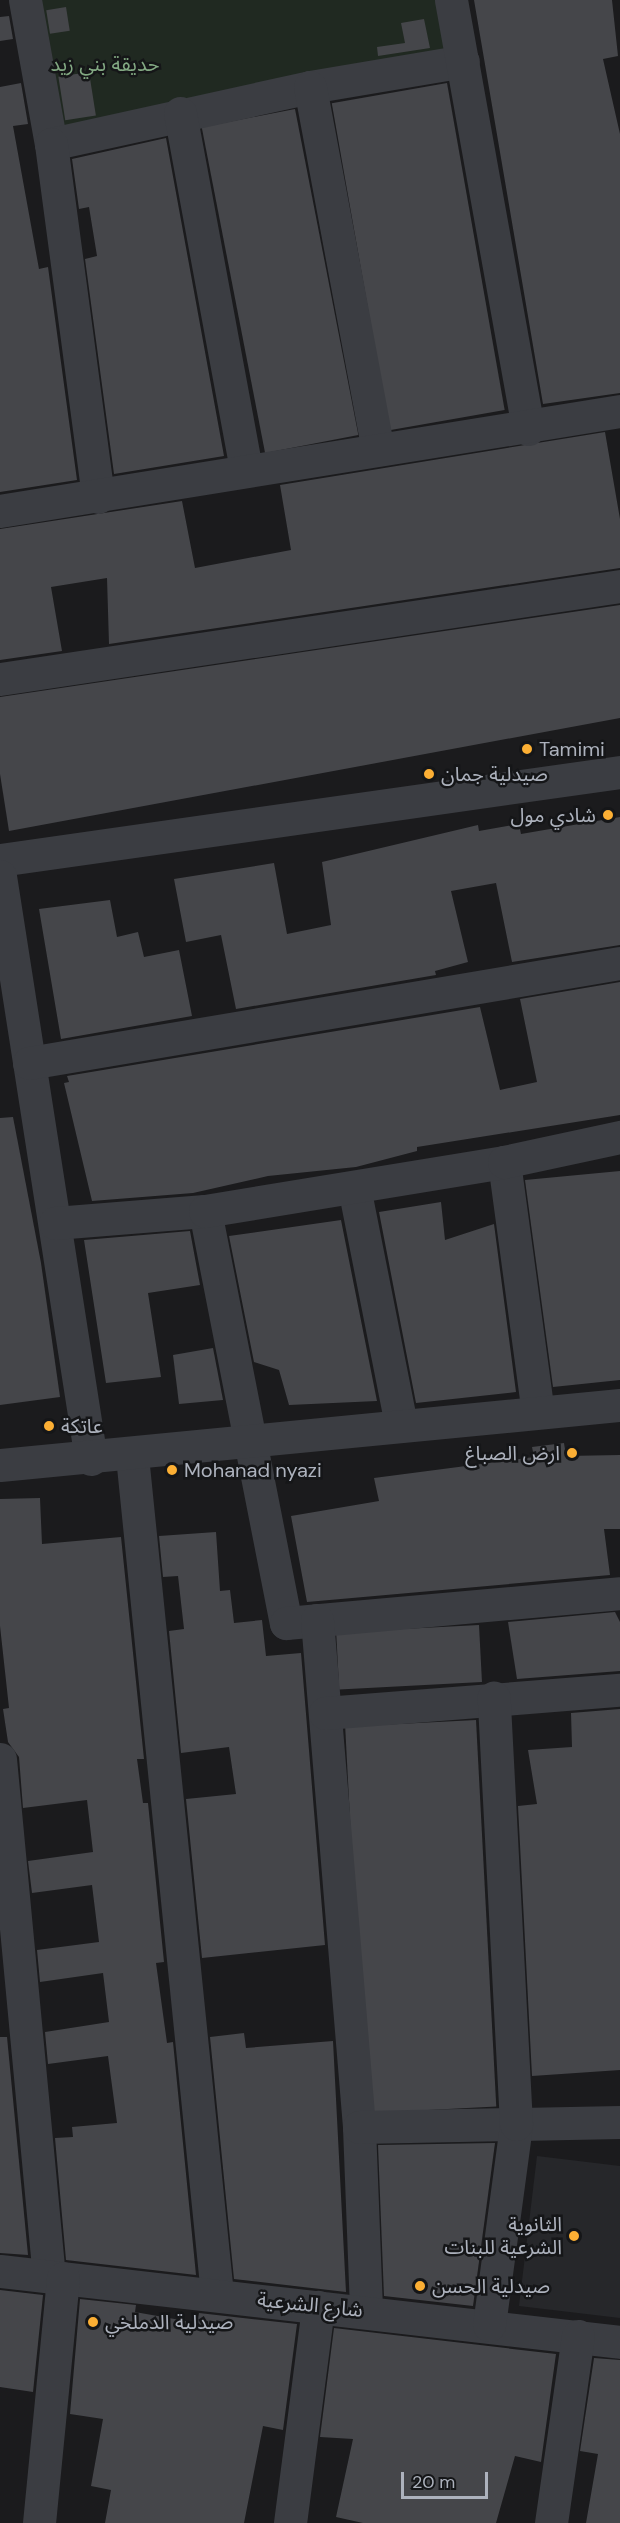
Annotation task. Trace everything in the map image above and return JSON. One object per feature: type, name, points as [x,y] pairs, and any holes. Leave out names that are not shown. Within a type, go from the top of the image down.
[{"type":"street","points":[[25,0],[51,144],[98,497]]},
{"type":"street","points":[[451,0],[528,429]]},
{"type":"street","points":[[51,144],[180,113],[310,87],[463,61]]},
{"type":"street","points":[[310,87],[378,449]]},
{"type":"street","points":[[180,113],[246,470]]},
{"type":"street","points":[[0,511],[98,497],[378,449],[528,429],[620,411]]},
{"type":"street","points":[[0,680],[620,586]]},
{"type":"street","points":[[0,860],[620,772]]},
{"type":"street","points":[[0,876],[56,1223],[91,1459]]},
{"type":"street","points":[[29,1063],[620,963]]},
{"type":"street","points":[[56,1223],[205,1211],[504,1162],[620,1137]]},
{"type":"street","points":[[504,1162],[537,1412]]},
{"type":"street","points":[[354,1187],[401,1425]]},
{"type":"street","points":[[205,1211],[254,1438],[286,1623],[620,1593]]},
{"type":"street","points":[[0,1465],[132,1456],[254,1438],[620,1405]]},
{"type":"street","points":[[132,1456],[217,2294]]},
{"type":"street","points":[[317,1620],[359,2127],[366,2311]]},
{"type":"street","points":[[325,1713],[494,1698],[620,1690]]},
{"type":"street","points":[[489,2325],[516,2124],[494,1698]]},
{"type":"street","points":[[0,1759],[56,2278],[39,2523]]},
{"type":"street","points":[[359,2127],[620,2122]]},
{"type":"street","name":"شارع الشرعية","points":[[0,2271],[489,2325],[620,2342]]},
{"type":"street","points":[[290,2523],[318,2307]]},
{"type":"street","points":[[551,2523],[578,2336]]},
{"type":"shaded area","name":"الثانوية الشرعية للبنات","points":[[537,2156],[620,2166],[620,2318],[519,2306]]},
{"type":"green space","name":"حديقة بني زيد","points":[[29,0],[447,0],[458,58],[55,141]]},
{"type":"building","points":[[474,0],[612,0],[618,56],[603,59],[620,134],[620,393],[543,404]]},
{"type":"building","points":[[66,7],[70,31],[50,34],[46,10]]},
{"type":"building","points":[[9,16],[13,39],[0,41],[0,17]]},
{"type":"building","points":[[424,19],[430,48],[378,56],[377,47],[405,43],[401,23]]},
{"type":"building","points":[[89,72],[96,115],[65,120],[58,77]]},
{"type":"building","points":[[21,83],[28,124],[13,126],[39,269],[48,267],[77,480],[0,492],[0,87]]},
{"type":"building","points":[[447,83],[505,410],[389,430],[332,103]]},
{"type":"building","points":[[295,109],[358,435],[265,453],[202,127]]},
{"type":"building","points":[[166,138],[224,456],[114,474],[85,259],[97,256],[89,207],[79,209],[72,159]]},
{"type":"building","points":[[605,432],[620,519],[620,568],[109,644],[107,578],[51,587],[62,651],[0,660],[0,529],[182,501],[195,568],[291,550],[280,485]]},
{"type":"building","points":[[620,605],[620,718],[9,831],[0,774],[0,697]]},
{"type":"building","points":[[620,817],[620,945],[512,962],[496,883],[451,891],[468,962],[435,971],[436,975],[236,1009],[221,935],[186,942],[174,879],[274,863],[287,934],[331,925],[322,862],[478,825],[479,831],[519,824],[521,834]]},
{"type":"building","points":[[110,900],[117,937],[138,932],[144,957],[179,950],[192,1016],[61,1039],[39,909]]},
{"type":"building","points":[[620,982],[620,1115],[417,1147],[417,1151],[356,1167],[268,1176],[193,1193],[92,1201],[64,1083],[69,1082],[67,1076],[480,1007],[500,1090],[537,1082],[520,999]]},
{"type":"building","points":[[13,1117],[41,1263],[60,1397],[0,1405],[0,1118]]},
{"type":"building","points":[[620,1171],[620,1380],[553,1387],[525,1180]]},
{"type":"building","points":[[441,1202],[445,1240],[494,1224],[516,1392],[416,1403],[379,1212]]},
{"type":"building","points":[[341,1220],[377,1401],[289,1405],[279,1370],[254,1362],[229,1236]]},
{"type":"building","points":[[190,1231],[200,1285],[148,1293],[161,1377],[106,1383],[84,1240]]},
{"type":"building","points":[[213,1348],[223,1400],[179,1404],[173,1355]]},
{"type":"building","points":[[564,1443],[566,1456],[620,1455],[620,1529],[604,1529],[610,1575],[307,1602],[291,1516],[379,1501],[374,1478],[534,1457],[532,1447]]},
{"type":"building","points":[[40,1498],[42,1544],[121,1537],[144,1759],[137,1759],[143,1803],[148,1803],[164,1962],[156,1963],[167,2043],[173,2042],[196,2275],[66,2260],[55,2138],[73,2137],[72,2127],[117,2123],[108,2056],[48,2064],[45,2032],[109,2022],[103,1973],[40,1982],[37,1950],[99,1942],[92,1885],[32,1893],[28,1861],[93,1852],[87,1800],[23,1808],[19,1757],[8,1742],[3,1709],[9,1708],[0,1626],[0,1499]]},
{"type":"building","points":[[216,1532],[220,1591],[230,1590],[234,1623],[262,1620],[266,1656],[301,1653],[325,1945],[202,1958],[186,1799],[236,1794],[229,1747],[181,1753],[169,1631],[184,1629],[178,1576],[163,1577],[159,1536]]},
{"type":"building","points":[[615,1612],[620,1622],[620,1671],[517,1679],[508,1622]]},
{"type":"building","points":[[479,1625],[482,1682],[339,1689],[336,1632]]},
{"type":"building","points":[[620,1709],[620,2070],[532,2076],[518,1806],[537,1804],[528,1750],[572,1747],[571,1713]]},
{"type":"building","points":[[476,1720],[496,2106],[365,2113],[345,1727]]},
{"type":"building","points":[[244,2033],[246,2048],[333,2041],[346,2292],[234,2279],[210,2037]]},
{"type":"building","points":[[0,2037],[7,2037],[28,2255],[0,2253]]},
{"type":"building","points":[[495,2143],[473,2306],[384,2296],[378,2145]]},
{"type":"building","points":[[0,2290],[43,2295],[33,2392],[0,2387]]},
{"type":"building","points":[[80,2299],[136,2305],[135,2312],[197,2323],[199,2313],[297,2324],[283,2430],[263,2426],[244,2523],[105,2523],[111,2490],[91,2486],[103,2419],[70,2414]]},
{"type":"building","points":[[334,2328],[556,2354],[541,2462],[515,2456],[496,2523],[363,2523],[336,2517],[353,2439],[320,2437]]},
{"type":"building","points":[[594,2358],[620,2360],[620,2523],[586,2523],[598,2454],[580,2451]]},
{"type":"place","name":"Tamimi","points":[[527,749]]},
{"type":"place","name":"صيدلية جمان","points":[[429,774]]},
{"type":"place","name":"شادي مول","points":[[608,815]]},
{"type":"place","name":"عاتكة","points":[[49,1426]]},
{"type":"place","name":"ارض الصباغ","points":[[572,1453]]},
{"type":"place","name":"Mohanad nyazi","points":[[172,1470]]},
{"type":"place","name":"الثانوية الشرعية للبنات","points":[[574,2236]]},
{"type":"place","name":"صيدلية الحسن","points":[[420,2286]]},
{"type":"place","name":"صيدلية الدملخي","points":[[93,2322]]}]
